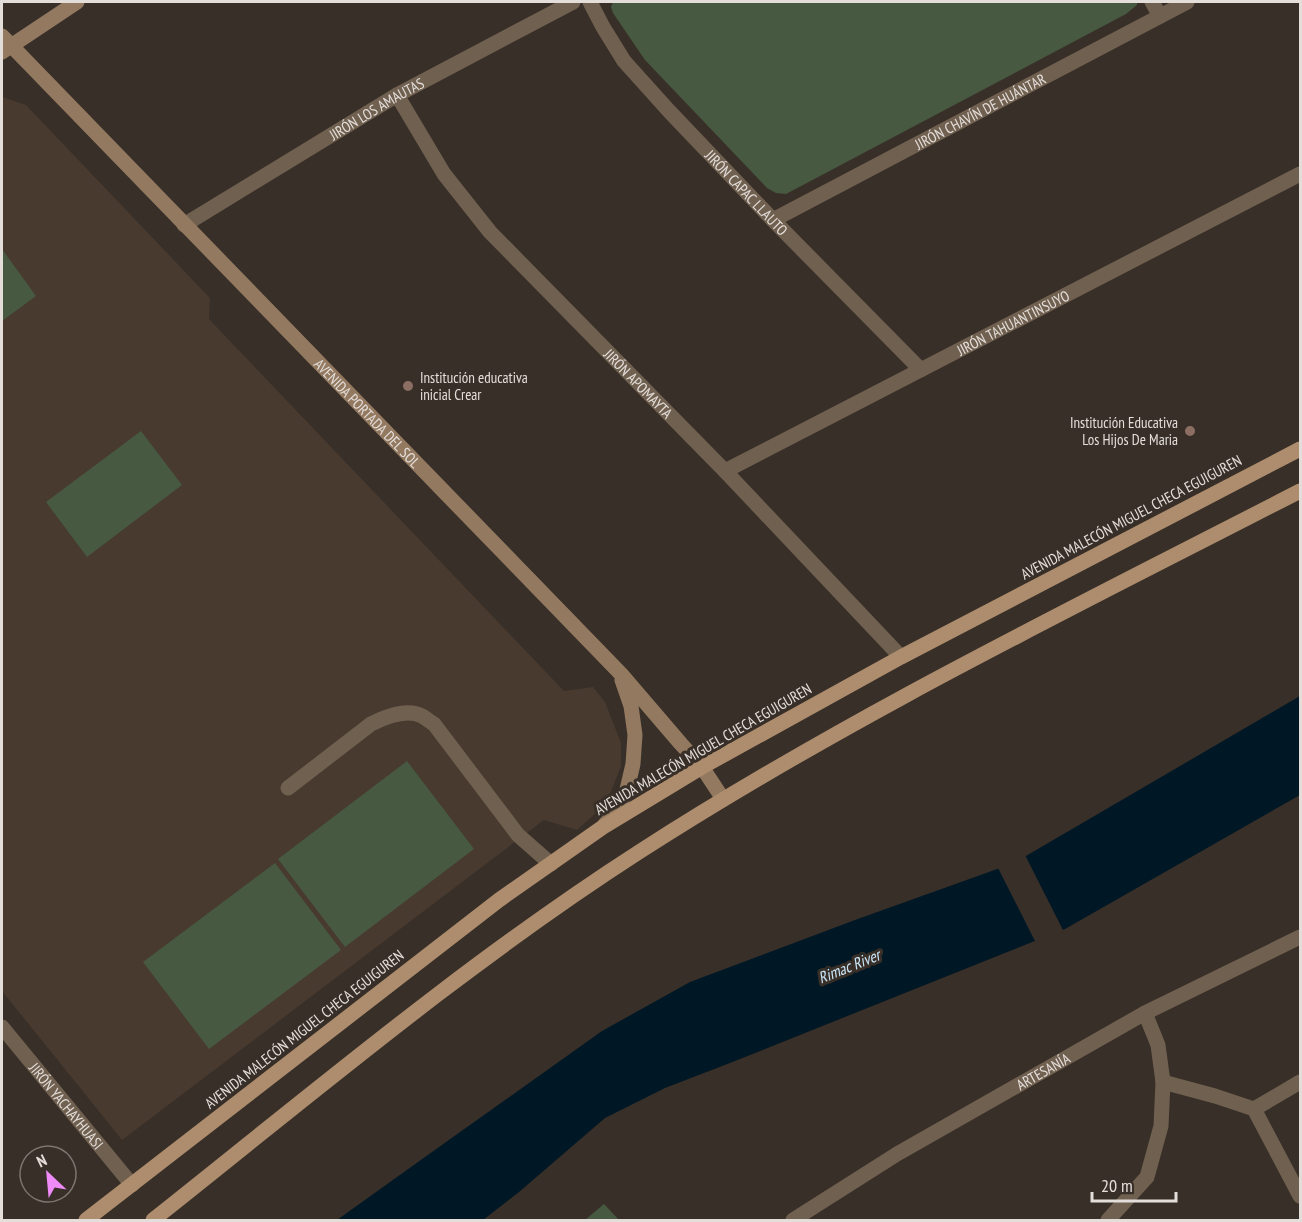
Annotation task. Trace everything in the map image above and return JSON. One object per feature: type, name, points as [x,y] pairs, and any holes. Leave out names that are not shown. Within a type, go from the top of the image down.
[{"type":"main road","name":"AVENIDA MALECÓN MIGUEL CHECA EGUIGUREN","points":[[86,1221],[500,900],[603,827],[702,767],[901,657],[1300,449]]},
{"type":"main road","points":[[153,1221],[408,1017],[498,948],[600,878],[723,800],[925,685],[1300,491]]},
{"type":"street","points":[[5,44],[77,2]]},
{"type":"street","name":"JIRÓN LOS AMAUTAS","points":[[184,225],[397,95],[573,2]]},
{"type":"street","name":"JIRÓN CAPAC LLAUTO","points":[[590,2],[624,61],[773,220],[921,370]]},
{"type":"street","points":[[1152,2],[1160,16]]},
{"type":"street","name":"JIRÓN CHAVÍN DE HUÁNTAR","points":[[773,220],[1187,2]]},
{"type":"street","name":"AVENIDA PORTADA DEL SOL","points":[[5,44],[621,674],[702,767],[723,800]]},
{"type":"street","name":"JIRÓN APOMAYTA","points":[[397,95],[444,174],[490,232],[724,471],[901,657]]},
{"type":"street","name":"JIRÓN TAHUANTINSUYO","points":[[724,471],[1300,174]]},
{"type":"street","points":[[603,827],[626,794],[633,764],[636,735],[631,706],[621,674]]},
{"type":"street","points":[[288,788],[371,724],[386,717],[404,713],[419,715],[434,724],[518,835],[551,864]]},
{"type":"street","name":"ARTESANÍA","points":[[793,1221],[897,1154],[1145,1013],[1300,937]]},
{"type":"street","points":[[1108,1221],[1147,1176],[1161,1126],[1163,1082],[1158,1045],[1145,1013]]},
{"type":"street","name":"JIRÓN YACHAYHUASI","points":[[2,1027],[132,1185]]},
{"type":"street","points":[[1163,1082],[1254,1109],[1300,1196]]},
{"type":"street","points":[[1254,1109],[1300,1082]]},
{"type":"shaded area","points":[[2,97],[26,105],[210,298],[209,319],[564,691],[593,687],[605,702],[621,743],[621,766],[610,794],[597,812],[577,830],[544,820],[122,1140],[2,991]]},
{"type":"green space","points":[[613,2],[1137,2],[1137,5],[1126,14],[786,194],[776,193],[767,188],[645,60],[613,13],[611,7]]},
{"type":"green space","points":[[2,249],[36,296],[2,321]]},
{"type":"green space","points":[[141,431],[182,485],[87,557],[46,502]]},
{"type":"green space","points":[[407,761],[474,849],[345,947],[278,859]]},
{"type":"green space","points":[[275,863],[341,950],[209,1049],[143,962]]},
{"type":"green space","points":[[604,1204],[619,1220],[585,1220]]},
{"type":"water","name":"Rimac River","points":[[1300,696],[1300,795],[1065,929],[665,1088],[605,1118],[483,1220],[337,1220],[602,1031],[690,982],[1014,863]]},
{"type":"pier","points":[[1024,853],[1064,932],[1036,943],[997,866]]},
{"type":"place","name":"Institución educativa inicial Crear","points":[[408,386]]},
{"type":"place","name":"Institución Educativa Los Hijos De Maria","points":[[1190,431]]}]
